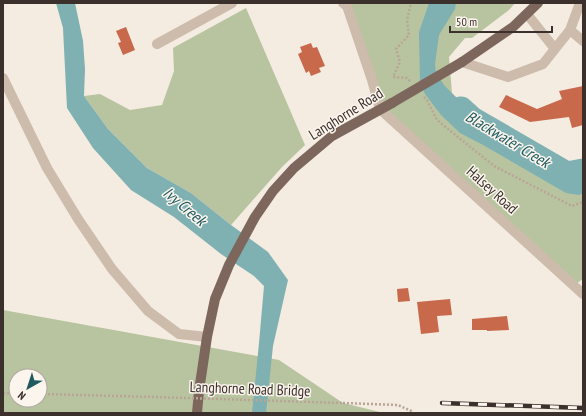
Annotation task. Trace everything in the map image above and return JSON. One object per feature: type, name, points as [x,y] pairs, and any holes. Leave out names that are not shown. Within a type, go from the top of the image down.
[{"type":"main road","name":"Langhorne Road","points":[[197,413],[207,337],[215,299],[229,265],[255,218],[273,191],[294,168],[332,136],[462,62],[513,27],[538,3]]},
{"type":"street","points":[[157,44],[232,3]]},
{"type":"street","points":[[343,3],[347,6],[372,80],[380,109]]},
{"type":"street","points":[[462,62],[508,77],[543,64],[570,30],[580,3]]},
{"type":"street","points":[[527,14],[555,49]]},
{"type":"street","points":[[570,30],[583,41]]},
{"type":"street","points":[[3,78],[48,168],[78,219],[112,269],[148,311],[179,334],[207,337]]},
{"type":"street","name":"Halsey Road","points":[[380,109],[583,294]]},
{"type":"path","points":[[411,3],[408,20],[409,35],[396,49],[400,62],[393,77],[407,78],[414,86]]},
{"type":"path","points":[[423,95],[437,120],[494,166],[572,206],[583,202]]},
{"type":"path","name":"Langhorne Road Bridge","points":[[48,394],[398,405],[412,413]]},
{"type":"green space","points":[[344,3],[515,3],[509,10],[472,38],[465,38],[449,57],[452,93],[480,121],[524,149],[567,174],[583,171],[583,279],[574,285],[380,109]]},
{"type":"green space","points":[[246,8],[305,145],[282,167],[231,225],[191,193],[147,168],[108,129],[84,96],[100,94],[130,110],[162,105],[174,71],[173,48]]},
{"type":"green space","points":[[3,310],[279,360],[343,403],[384,413],[3,413]]},
{"type":"water","name":"Ivy Creek","points":[[56,3],[75,3],[83,41],[85,69],[84,96],[108,129],[147,168],[191,193],[268,252],[288,280],[273,346],[266,413],[252,413],[264,286],[254,276],[221,254],[174,217],[131,190],[93,148],[67,108],[63,28]]},
{"type":"water","points":[[429,3],[456,3],[455,9],[439,35],[435,64],[436,73],[444,85],[473,115],[506,144],[571,178],[583,175],[583,193],[579,195],[566,193],[460,133],[441,115],[425,94],[420,83],[419,32]]},
{"type":"building","points":[[126,27],[135,50],[123,55],[118,43],[121,42],[116,31]]},
{"type":"building","points":[[311,43],[313,48],[317,47],[325,66],[319,68],[321,72],[311,76],[309,71],[306,73],[298,54],[302,52],[300,47]]},
{"type":"building","points":[[583,86],[583,125],[572,128],[569,117],[530,122],[499,107],[506,95],[537,109],[562,99],[559,91]]},
{"type":"building","points":[[408,288],[410,301],[398,302],[397,289]]},
{"type":"building","points":[[450,299],[452,315],[437,316],[439,332],[421,334],[417,302]]},
{"type":"building","points":[[507,316],[509,330],[472,330],[472,319]]},
{"type":"waterway","name":"Blackwater Creek","points":[[461,109],[472,119],[567,174],[583,171]]},
{"type":"railway","points":[[442,403],[583,408]]}]
